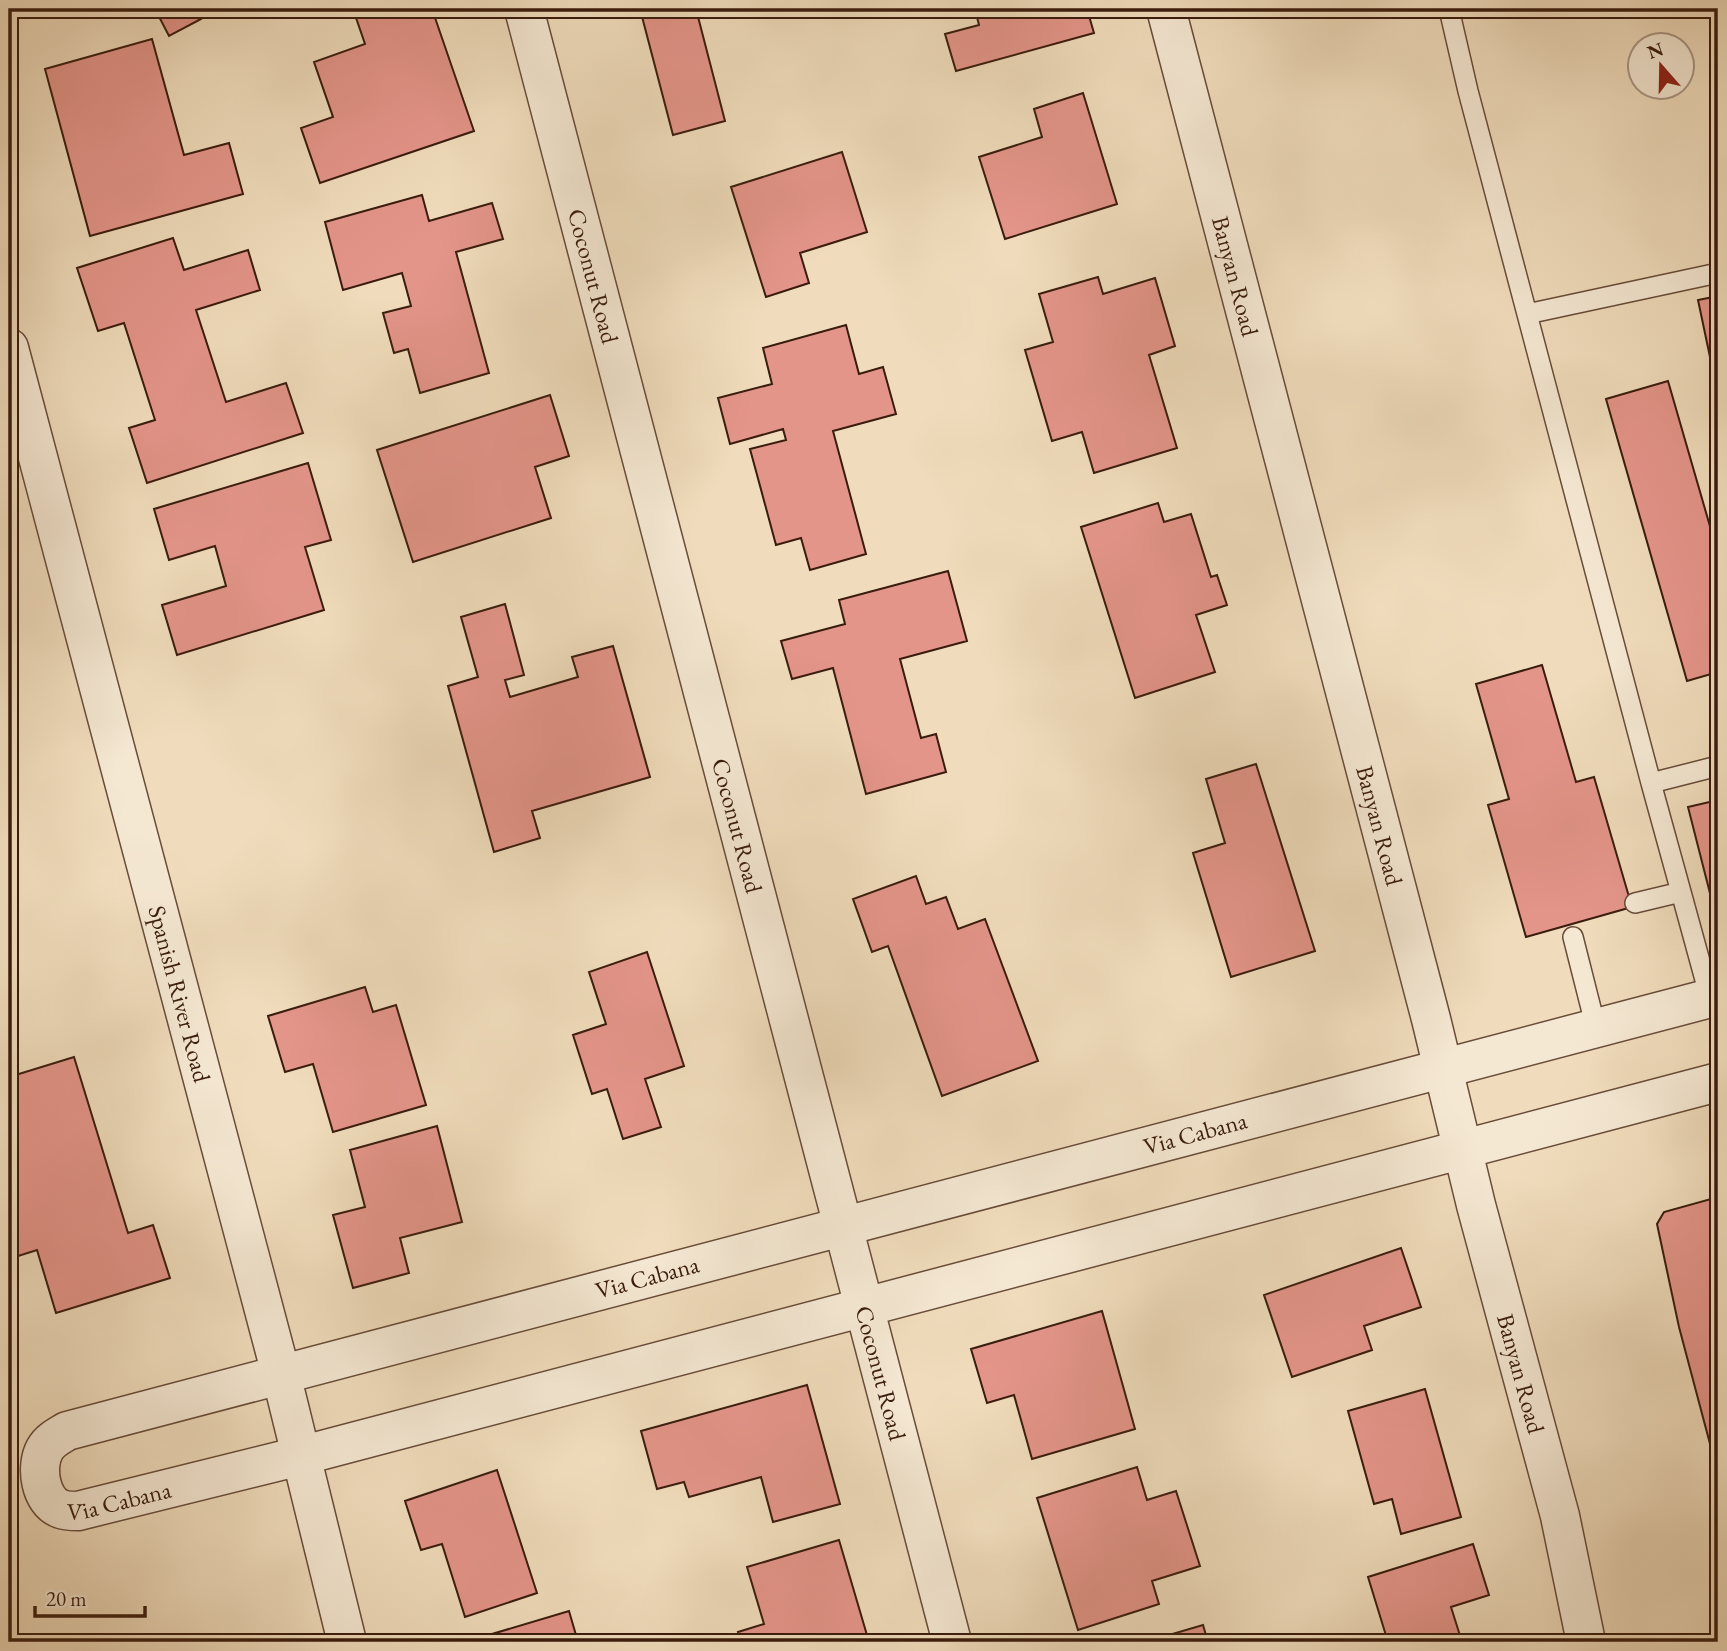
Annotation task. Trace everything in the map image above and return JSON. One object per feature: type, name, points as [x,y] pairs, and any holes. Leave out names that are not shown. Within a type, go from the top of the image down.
[{"type":"street","name":"Coconut Road","points":[[524,9],[952,1642]]},
{"type":"street","name":"Banyan Road","points":[[1166,9],[1443,1068],[1476,1205],[1560,1516],[1586,1642]]},
{"type":"street","name":"Spanish River Road","points":[[9,348],[281,1374],[347,1642]]},
{"type":"street","name":"Via Cabana","points":[[1714,997],[67,1431],[53,1439],[44,1450],[40,1467],[42,1487],[50,1502],[60,1509],[78,1511],[300,1456],[1718,1082]]},
{"type":"lane","points":[[1449,9],[1468,91],[1651,783],[1714,997]]},
{"type":"lane","points":[[1527,314],[1718,273]]},
{"type":"lane","points":[[1651,783],[1718,766]]},
{"type":"lane","points":[[1635,903],[1681,892]]},
{"type":"lane","points":[[1573,937],[1596,1028]]},
{"type":"building","points":[[155,9],[196,9],[201,19],[169,36]]},
{"type":"building","points":[[353,9],[432,9],[474,131],[320,183],[301,128],[333,117],[314,62],[365,44]]},
{"type":"building","points":[[640,9],[696,9],[725,121],[673,135]]},
{"type":"building","points":[[975,9],[1087,9],[1094,33],[956,71],[945,34],[979,25]]},
{"type":"building","points":[[152,39],[184,155],[229,143],[243,194],[90,236],[45,69]]},
{"type":"building","points":[[1083,93],[1117,204],[1005,239],[979,157],[1042,137],[1034,109]]},
{"type":"building","points":[[842,152],[867,232],[800,253],[809,283],[766,297],[731,187]]},
{"type":"building","points":[[422,195],[429,221],[492,203],[503,239],[456,252],[489,373],[420,393],[408,349],[394,353],[383,313],[411,306],[402,273],[343,290],[325,222]]},
{"type":"building","points":[[173,238],[184,270],[248,250],[260,290],[196,310],[226,402],[286,383],[303,433],[147,483],[129,428],[155,420],[124,323],[98,331],[77,268]]},
{"type":"building","points":[[1098,277],[1103,294],[1155,278],[1175,346],[1149,355],[1177,448],[1094,473],[1082,432],[1052,441],[1025,350],[1053,342],[1039,294]]},
{"type":"building","points":[[1718,296],[1718,395],[1698,300]]},
{"type":"building","points":[[846,325],[859,374],[883,367],[896,414],[833,431],[866,554],[810,570],[801,538],[776,545],[750,449],[786,440],[783,429],[730,444],[718,398],[772,384],[763,348]]},
{"type":"building","points":[[1668,381],[1718,554],[1718,672],[1687,681],[1606,399]]},
{"type":"building","points":[[550,395],[569,456],[535,467],[551,518],[413,562],[377,450]]},
{"type":"building","points":[[308,463],[331,540],[305,547],[324,610],[177,655],[162,605],[226,586],[215,546],[169,560],[154,509]]},
{"type":"building","points":[[1158,503],[1164,522],[1191,514],[1211,577],[1217,575],[1227,605],[1196,615],[1215,672],[1135,698],[1081,527]]},
{"type":"building","points":[[948,571],[967,641],[900,659],[921,738],[936,734],[946,772],[866,794],[833,668],[792,679],[781,641],[845,624],[839,600]]},
{"type":"building","points":[[505,604],[524,675],[505,680],[510,697],[578,677],[572,657],[613,646],[650,777],[532,811],[540,838],[494,852],[448,686],[478,677],[461,617]]},
{"type":"building","points":[[1542,665],[1576,782],[1594,777],[1632,907],[1526,937],[1488,805],[1509,799],[1476,684]]},
{"type":"building","points":[[1256,764],[1315,951],[1231,977],[1193,853],[1225,843],[1206,779]]},
{"type":"building","points":[[1718,800],[1718,908],[1714,909],[1688,807]]},
{"type":"building","points":[[916,876],[926,904],[946,897],[958,929],[985,919],[1038,1061],[942,1096],[888,946],[872,952],[853,899]]},
{"type":"building","points":[[647,952],[684,1066],[645,1079],[661,1127],[623,1139],[607,1089],[592,1094],[573,1035],[606,1024],[589,972]]},
{"type":"building","points":[[365,987],[373,1012],[396,1005],[426,1105],[333,1132],[313,1064],[285,1072],[268,1016]]},
{"type":"building","points":[[74,1057],[128,1233],[153,1225],[170,1278],[56,1313],[37,1250],[15,1257],[9,1236],[9,1077]]},
{"type":"building","points":[[437,1126],[462,1222],[400,1238],[409,1273],[353,1288],[333,1215],[365,1207],[350,1150]]},
{"type":"building","points":[[1718,1197],[1718,1474],[1679,1327],[1657,1224],[1664,1212]]},
{"type":"building","points":[[1401,1248],[1421,1307],[1364,1326],[1372,1350],[1292,1377],[1264,1295]]},
{"type":"building","points":[[1102,1311],[1135,1429],[1032,1459],[1014,1395],[987,1403],[971,1349]]},
{"type":"building","points":[[807,1385],[840,1504],[773,1522],[761,1477],[689,1497],[684,1482],[657,1489],[641,1431]]},
{"type":"building","points":[[1425,1389],[1461,1517],[1401,1534],[1392,1499],[1374,1504],[1348,1411]]},
{"type":"building","points":[[1137,1467],[1147,1500],[1176,1491],[1200,1566],[1152,1581],[1159,1604],[1078,1630],[1037,1498]]},
{"type":"building","points":[[497,1470],[537,1593],[465,1617],[442,1544],[421,1550],[405,1501]]},
{"type":"building","points":[[839,1540],[869,1642],[741,1642],[738,1632],[764,1624],[747,1567]]},
{"type":"building","points":[[1473,1544],[1489,1595],[1451,1607],[1462,1642],[1388,1642],[1368,1577]]},
{"type":"building","points":[[569,1611],[578,1642],[465,1642]]},
{"type":"building","points":[[1203,1625],[1208,1642],[1145,1642]]}]
